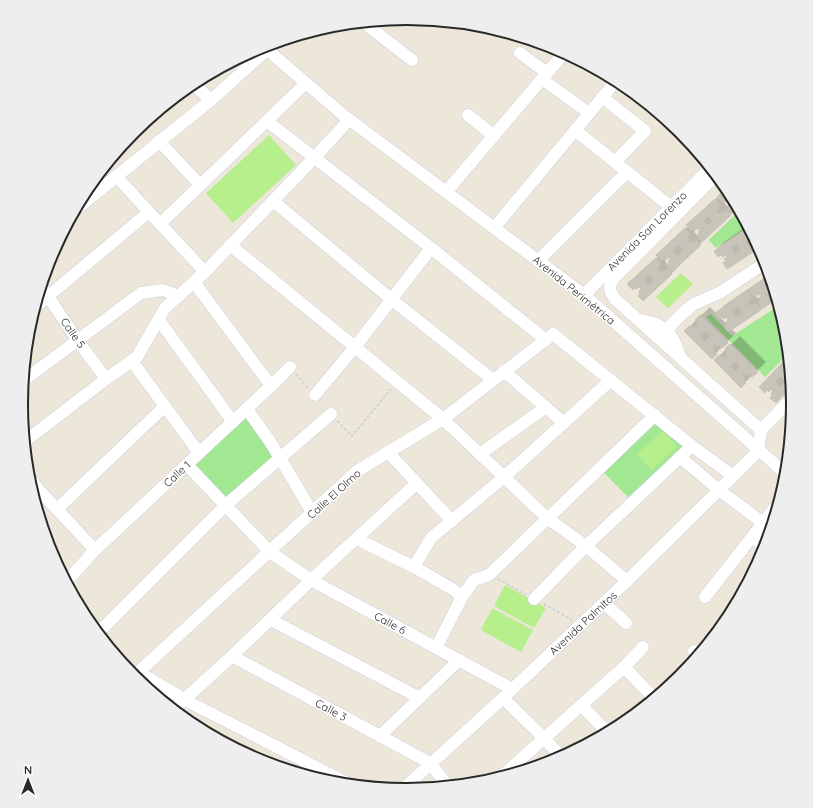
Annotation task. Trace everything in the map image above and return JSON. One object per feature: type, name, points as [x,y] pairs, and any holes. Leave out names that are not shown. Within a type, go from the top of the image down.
[{"type":"street","points":[[372,27],[412,60]]},
{"type":"street","name":"Avenida Perimétrica","points":[[272,50],[306,83],[350,120],[584,295],[779,469]]},
{"type":"street","points":[[520,53],[589,113]]},
{"type":"street","points":[[86,201],[211,100],[258,55]]},
{"type":"street","points":[[446,192],[560,58]]},
{"type":"street","points":[[160,224],[306,83]]},
{"type":"street","points":[[494,228],[612,86]]},
{"type":"street","points":[[198,88],[211,100]]},
{"type":"street","points":[[602,98],[645,131],[614,162]]},
{"type":"street","points":[[468,115],[494,136]]},
{"type":"street","points":[[29,438],[137,357],[165,308],[205,272],[350,120]]},
{"type":"street","points":[[267,121],[549,337],[611,380],[692,446],[733,476]]},
{"type":"street","points":[[575,130],[671,207]]},
{"type":"street","points":[[159,141],[200,185]]},
{"type":"street","points":[[538,260],[627,172]]},
{"type":"street","name":"Avenida San Lorenzo","points":[[584,295],[706,172]]},
{"type":"street","points":[[116,176],[205,272]]},
{"type":"street","points":[[712,180],[613,279],[609,289],[611,294],[639,320],[761,430]]},
{"type":"street","points":[[273,201],[391,299],[493,380]]},
{"type":"street","points":[[41,302],[149,212]]},
{"type":"street","points":[[230,245],[443,419],[547,518],[586,546],[627,581]]},
{"type":"street","points":[[315,395],[355,347],[431,248]]},
{"type":"street","points":[[666,330],[694,304],[726,290],[760,267]]},
{"type":"street","points":[[194,282],[271,386]]},
{"type":"street","points":[[28,377],[141,293],[163,290],[179,296]]},
{"type":"street","name":"Calle 5","points":[[45,292],[106,379]]},
{"type":"street","points":[[159,320],[233,422]]},
{"type":"street","points":[[639,320],[649,321],[666,330],[678,347],[681,358]]},
{"type":"street","name":"Calle El Olmo","points":[[139,672],[357,471],[443,419],[549,337]]},
{"type":"street","points":[[132,361],[199,453]]},
{"type":"street","name":"Calle 1","points":[[70,578],[95,550],[290,367]]},
{"type":"street","points":[[504,371],[564,423]]},
{"type":"street","points":[[414,567],[430,538],[504,477],[611,380]]},
{"type":"street","points":[[758,451],[761,430],[786,404]]},
{"type":"street","points":[[57,509],[165,406]]},
{"type":"street","points":[[247,408],[280,458],[312,512]]},
{"type":"street","points":[[480,454],[546,408]]},
{"type":"street","points":[[102,629],[226,505],[331,414]]},
{"type":"street","points":[[436,648],[462,596],[474,580],[489,575],[655,415]]},
{"type":"street","points":[[534,599],[586,546],[692,446]]},
{"type":"street","name":"Avenida Palmitos","points":[[409,783],[503,698],[604,603],[758,451]]},
{"type":"street","points":[[388,452],[452,521]]},
{"type":"street","points":[[680,457],[719,490],[763,523]]},
{"type":"street","name":"Calle 6","points":[[187,465],[270,552],[312,580],[512,689]]},
{"type":"street","points":[[177,706],[417,483]]},
{"type":"street","points":[[37,487],[95,550]]},
{"type":"street","points":[[705,597],[768,516]]},
{"type":"street","points":[[753,537],[759,542]]},
{"type":"street","points":[[357,539],[414,567],[462,596]]},
{"type":"street","points":[[604,603],[626,623]]},
{"type":"street","points":[[271,620],[420,698]]},
{"type":"street","points":[[510,768],[624,667],[643,647]]},
{"type":"street","name":"Calle 3","points":[[232,656],[430,763]]},
{"type":"street","points":[[380,736],[459,660]]},
{"type":"street","points":[[624,667],[650,694]]},
{"type":"street","points":[[147,680],[321,773]]},
{"type":"street","points":[[503,698],[556,752]]},
{"type":"street","points":[[581,705],[603,728]]},
{"type":"street","points":[[430,763],[444,781]]},
{"type":"path","points":[[352,436],[397,382]]},
{"type":"green space","points":[[269,135],[296,165],[233,223],[206,193]]},
{"type":"green space","points":[[735,215],[743,230],[716,248],[709,240]]},
{"type":"green space","points":[[681,273],[693,284],[668,308],[656,297]]},
{"type":"green space","points":[[774,309],[783,359],[765,377],[706,317],[711,314],[732,336]]},
{"type":"green space","points":[[247,415],[273,457],[225,501],[193,465]]},
{"type":"green space","points":[[657,419],[688,445],[630,499],[602,471]]},
{"type":"green space","points":[[663,431],[677,447],[651,470],[637,454]]},
{"type":"green space","points":[[505,585],[546,608],[534,628],[494,606]]},
{"type":"green space","points":[[492,608],[533,630],[521,652],[481,630]]},
{"type":"building","points":[[722,192],[727,201],[725,200],[722,202],[717,197]]},
{"type":"building","points":[[715,199],[721,205],[717,208],[719,209],[716,212],[718,214],[726,210],[731,215],[702,242],[697,236],[700,230],[698,228],[692,231],[686,225]],"holes":[[[708,216],[713,221],[708,226],[703,221]]]},
{"type":"building","points":[[729,206],[734,213],[733,213],[727,208]]},
{"type":"building","points":[[685,228],[690,234],[687,237],[689,239],[686,241],[688,244],[690,241],[692,243],[696,240],[701,245],[672,272],[667,266],[670,259],[668,257],[666,260],[664,258],[662,260],[656,255]],"holes":[[[678,245],[683,251],[678,256],[673,250]]]},
{"type":"building","points":[[743,231],[748,240],[745,242],[747,244],[749,243],[753,252],[727,269],[723,263],[726,261],[724,259],[727,257],[725,255],[723,257],[721,255],[718,257],[714,251]],"holes":[[[737,244],[741,250],[735,254],[731,248]]]},
{"type":"building","points":[[656,258],[661,264],[657,271],[659,273],[667,269],[672,274],[643,301],[638,296],[641,289],[639,287],[633,290],[627,284]],"holes":[[[649,275],[654,280],[649,285],[644,280]]]},
{"type":"building","points":[[764,279],[772,302],[762,309],[758,302],[762,297],[760,294],[753,296],[749,290]]},
{"type":"building","points":[[747,291],[752,298],[748,300],[749,302],[746,304],[748,306],[751,304],[752,306],[756,304],[761,310],[728,332],[724,326],[727,324],[727,317],[724,319],[722,317],[720,319],[715,313]],"holes":[[[738,307],[743,313],[737,317],[732,311]]]},
{"type":"building","points":[[700,315],[728,343],[722,348],[719,345],[717,347],[715,344],[713,346],[715,348],[713,350],[717,354],[712,359],[684,331],[689,326],[692,328],[694,326],[696,329],[698,327],[695,320]],"holes":[[[706,331],[711,336],[705,342],[700,336]]]},
{"type":"building","points":[[730,344],[758,372],[752,377],[748,374],[747,376],[744,373],[742,375],[745,378],[743,379],[746,383],[741,388],[714,360],[719,355],[726,358],[728,356],[725,354],[727,352],[725,349]],"holes":[[[735,361],[740,366],[735,371],[730,366]]]},
{"type":"building","points":[[783,362],[785,380],[780,376],[775,382],[781,387],[785,382],[786,393],[776,403],[770,398],[773,391],[771,389],[769,392],[767,390],[765,393],[759,387]]}]
